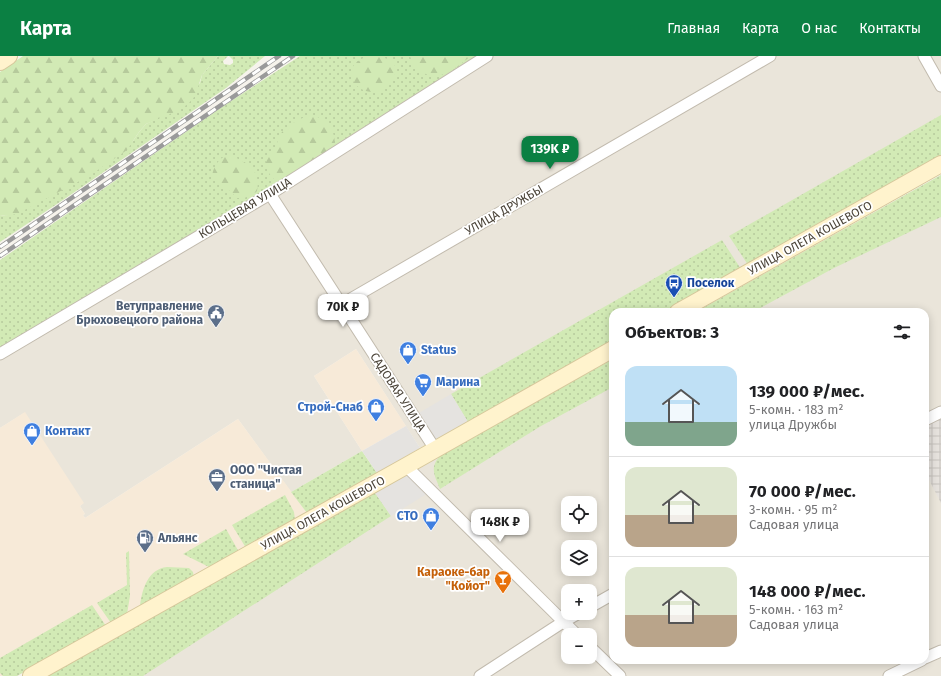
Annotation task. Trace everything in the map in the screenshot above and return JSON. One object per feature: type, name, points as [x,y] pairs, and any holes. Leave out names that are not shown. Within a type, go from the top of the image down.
[{"type":"street","points":[[0,62],[9,56]]},
{"type":"street","name":"КОЛЬЦЕВАЯ УЛИЦА","points":[[0,354],[270,194],[487,56]]},
{"type":"street","name":"УЛИЦА ДРУЖБЫ","points":[[342,304],[770,56]]},
{"type":"street","points":[[924,56],[941,86]]},
{"type":"street","name":"УЛИЦА ОЛЕГА КОШЕВОГО","points":[[685,308],[941,164]]},
{"type":"street","name":"САДОВАЯ УЛИЦА","points":[[270,194],[436,449]]},
{"type":"street","name":"УЛИЦА ОЛЕГА КОШЕВОГО","points":[[31,676],[609,351]]},
{"type":"street","points":[[929,418],[941,412]]},
{"type":"street","points":[[406,466],[569,628]]},
{"type":"street","points":[[597,603],[609,596]]},
{"type":"street","points":[[480,676],[567,620]]},
{"type":"street","points":[[929,656],[941,651]]},
{"type":"street","points":[[597,654],[620,676]]},
{"type":"street","points":[[889,676],[914,664]]},
{"type":"shaded area","points":[[479,56],[941,56],[941,156],[671,308],[609,308],[609,342],[420,448],[356,349],[314,376],[362,451],[291,492],[238,419],[85,518],[83,515],[85,514],[80,506],[83,503],[24,413],[0,428],[0,350]]},
{"type":"shaded area","points":[[941,175],[941,676],[625,676],[613,664],[929,664],[929,308],[703,308]]},
{"type":"shaded area","points":[[356,349],[406,426],[362,451],[314,376]]},
{"type":"shaded area","points":[[609,361],[609,660],[597,649],[597,628],[575,628],[567,620],[597,620],[597,584],[561,584],[561,614],[416,469]]},
{"type":"shaded area","points":[[451,394],[468,422],[436,440],[419,413]]},
{"type":"shaded area","points":[[25,412],[84,503],[80,506],[85,514],[83,515],[85,518],[238,419],[307,513],[17,676],[0,676],[0,428]]},
{"type":"shaded area","points":[[941,414],[941,503],[929,480],[929,421]]},
{"type":"shaded area","points":[[406,426],[420,448],[377,473],[362,451]]},
{"type":"shaded area","points":[[406,472],[565,628],[561,628],[561,664],[597,664],[597,659],[615,676],[43,676]]},
{"type":"shaded area","points":[[406,472],[428,493],[391,516],[373,490]]},
{"type":"green space","points":[[23,56],[218,56],[202,75],[195,96],[188,104],[177,111],[146,124],[127,150],[89,176],[17,214],[6,216],[0,215],[0,72]]},
{"type":"green space","points":[[218,56],[228,56],[223,61],[224,64],[230,65],[233,63],[233,60],[229,56],[265,56],[226,88],[0,242],[0,215],[6,216],[133,141],[146,124],[156,119],[200,83],[202,75]]},
{"type":"green space","points":[[300,56],[479,56],[267,191],[0,350],[0,260],[222,107]]},
{"type":"green space","points":[[368,56],[382,57],[392,61],[396,68],[394,76],[384,88],[375,92],[365,91],[357,86],[352,79],[351,71],[356,63]]},
{"type":"green space","points":[[410,56],[471,56],[450,72],[435,77],[416,68],[411,61]]},
{"type":"green space","points":[[941,115],[941,156],[748,265],[729,236]]},
{"type":"green space","points":[[306,116],[318,117],[328,124],[335,140],[335,147],[283,181],[276,180],[268,170],[266,163],[267,157],[275,152],[278,139],[283,131],[290,125]]},
{"type":"green space","points":[[227,155],[246,163],[254,171],[258,183],[257,191],[253,195],[237,198],[213,178],[213,170],[216,165],[220,159]]},
{"type":"green space","points":[[941,175],[941,217],[834,268],[760,308],[703,308]]},
{"type":"green space","points":[[722,240],[741,269],[671,308],[609,308],[609,342],[468,422],[451,394]]},
{"type":"green space","points":[[609,361],[609,389],[541,426],[440,489],[435,476],[434,468],[440,456]]},
{"type":"green space","points":[[362,451],[377,473],[307,513],[291,492]]},
{"type":"green space","points":[[373,490],[391,516],[143,676],[43,676]]},
{"type":"green space","points":[[285,495],[294,512],[295,520],[246,548],[232,525]]},
{"type":"green space","points":[[226,529],[239,552],[211,568],[183,554]]},
{"type":"green space","points":[[129,551],[130,596],[127,614],[111,623],[97,603],[127,585],[126,553]]},
{"type":"green space","points":[[167,567],[189,568],[193,572],[194,578],[140,606],[142,593],[147,581],[155,572]]},
{"type":"green space","points":[[92,605],[106,626],[17,676],[3,676],[0,673],[0,658]]},
{"type":"railway","points":[[0,247],[279,56]]},
{"type":"railway","points":[[0,256],[293,56]]},
{"type":"place","name":"Поселок","points":[[674,298]]},
{"type":"place","name":"Ветуправление Брюховецкого района","points":[[216,328]]},
{"type":"place","name":"Status","points":[[408,365]]},
{"type":"place","name":"Марина","points":[[423,397]]},
{"type":"place","name":"Строй-Снаб","points":[[376,422]]},
{"type":"place","name":"Контакт","points":[[32,446]]},
{"type":"place","name":"ООО \"Чистая станица\"","points":[[217,492]]},
{"type":"place","name":"СТО","points":[[431,531]]},
{"type":"place","name":"Альянс","points":[[145,553]]},
{"type":"place","name":"Караоке-бар \"Койот\"","points":[[503,594]]}]
